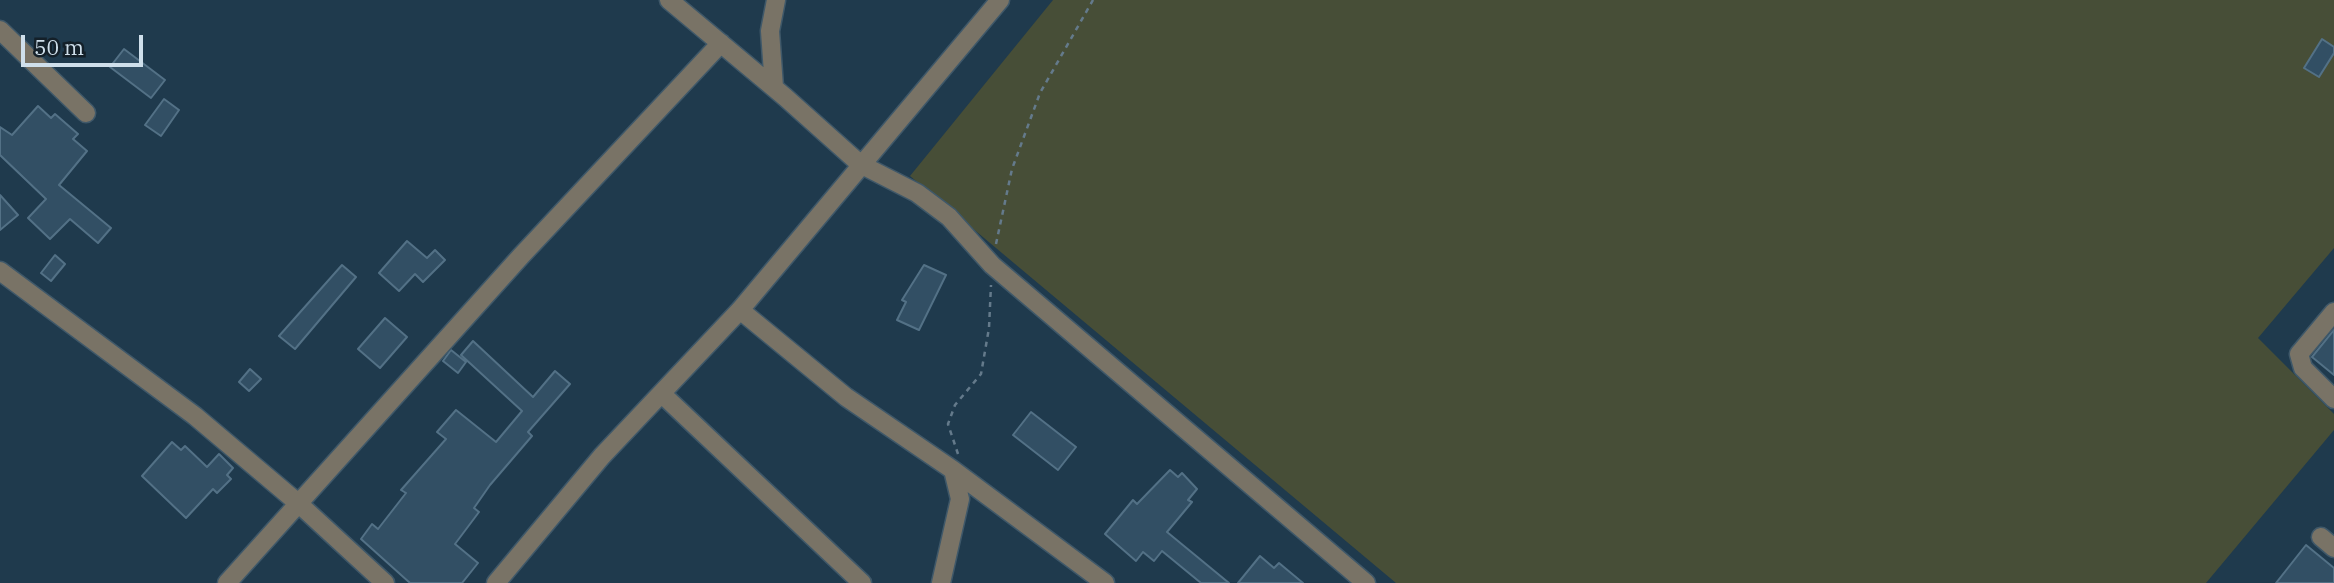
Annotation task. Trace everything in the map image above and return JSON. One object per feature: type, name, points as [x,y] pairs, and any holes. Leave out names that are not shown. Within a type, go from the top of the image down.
[{"type":"street","points":[[669,0],[774,87],[860,164],[917,193],[949,216],[992,265],[1366,583]]},
{"type":"street","points":[[774,87],[770,31],[776,0]]},
{"type":"street","points":[[496,583],[602,456],[740,310],[1000,0]]},
{"type":"street","points":[[0,30],[86,113]]},
{"type":"street","points":[[227,583],[521,256],[721,43]]},
{"type":"street","points":[[0,271],[195,416],[298,503],[385,583]]},
{"type":"street","points":[[740,310],[846,397],[953,470],[1105,583]]},
{"type":"street","points":[[2334,312],[2299,354],[2303,368],[2334,399]]},
{"type":"street","points":[[662,394],[862,583]]},
{"type":"street","points":[[941,583],[960,499],[953,470]]},
{"type":"path","points":[[953,470],[959,452],[948,424],[955,405],[981,374],[989,328],[992,265],[1012,169],[1040,93],[1093,0]]},
{"type":"green space","points":[[1053,0],[2334,0],[2334,248],[2258,338],[2334,414],[2334,430],[2206,583],[1396,583],[910,176]]},
{"type":"building","points":[[2322,39],[2334,47],[2334,53],[2319,77],[2304,68]]},
{"type":"building","points":[[124,49],[165,80],[151,98],[110,67]]},
{"type":"building","points":[[164,99],[179,110],[161,136],[145,125]]},
{"type":"building","points":[[38,106],[51,118],[55,114],[78,134],[73,139],[87,151],[59,185],[111,228],[98,243],[70,219],[50,239],[28,218],[46,199],[0,155],[0,127],[12,135]]},
{"type":"building","points":[[0,195],[18,215],[0,230]]},
{"type":"building","points":[[407,241],[427,258],[435,250],[445,260],[423,282],[415,274],[399,291],[379,273]]},
{"type":"building","points":[[55,255],[65,264],[51,281],[41,273]]},
{"type":"building","points":[[342,265],[356,277],[295,349],[279,336]]},
{"type":"building","points":[[924,265],[946,275],[919,330],[897,320],[906,302],[902,300]]},
{"type":"building","points":[[385,318],[407,337],[380,368],[358,349]]},
{"type":"building","points":[[2334,330],[2334,375],[2312,357]]},
{"type":"building","points":[[473,341],[533,397],[555,371],[570,384],[528,432],[532,436],[474,508],[479,512],[455,544],[478,563],[462,583],[410,583],[361,539],[372,524],[378,529],[406,493],[401,490],[446,439],[437,432],[456,410],[496,442],[522,411],[461,355]]},
{"type":"building","points":[[451,350],[466,362],[458,373],[443,361]]},
{"type":"building","points":[[250,369],[261,379],[249,391],[239,382]]},
{"type":"building","points":[[1031,412],[1076,447],[1058,470],[1013,435]]},
{"type":"building","points":[[172,442],[181,450],[185,446],[207,467],[219,454],[233,468],[227,475],[231,479],[217,493],[213,489],[186,518],[142,476]]},
{"type":"building","points":[[1170,470],[1178,477],[1182,473],[1197,489],[1188,500],[1192,502],[1167,532],[1229,583],[1201,583],[1162,551],[1154,561],[1143,552],[1136,561],[1105,534],[1133,500],[1137,504]]},
{"type":"building","points":[[2306,545],[2334,568],[2334,583],[2276,583]]},
{"type":"building","points":[[1260,556],[1274,568],[1279,563],[1303,583],[1238,583]]}]
